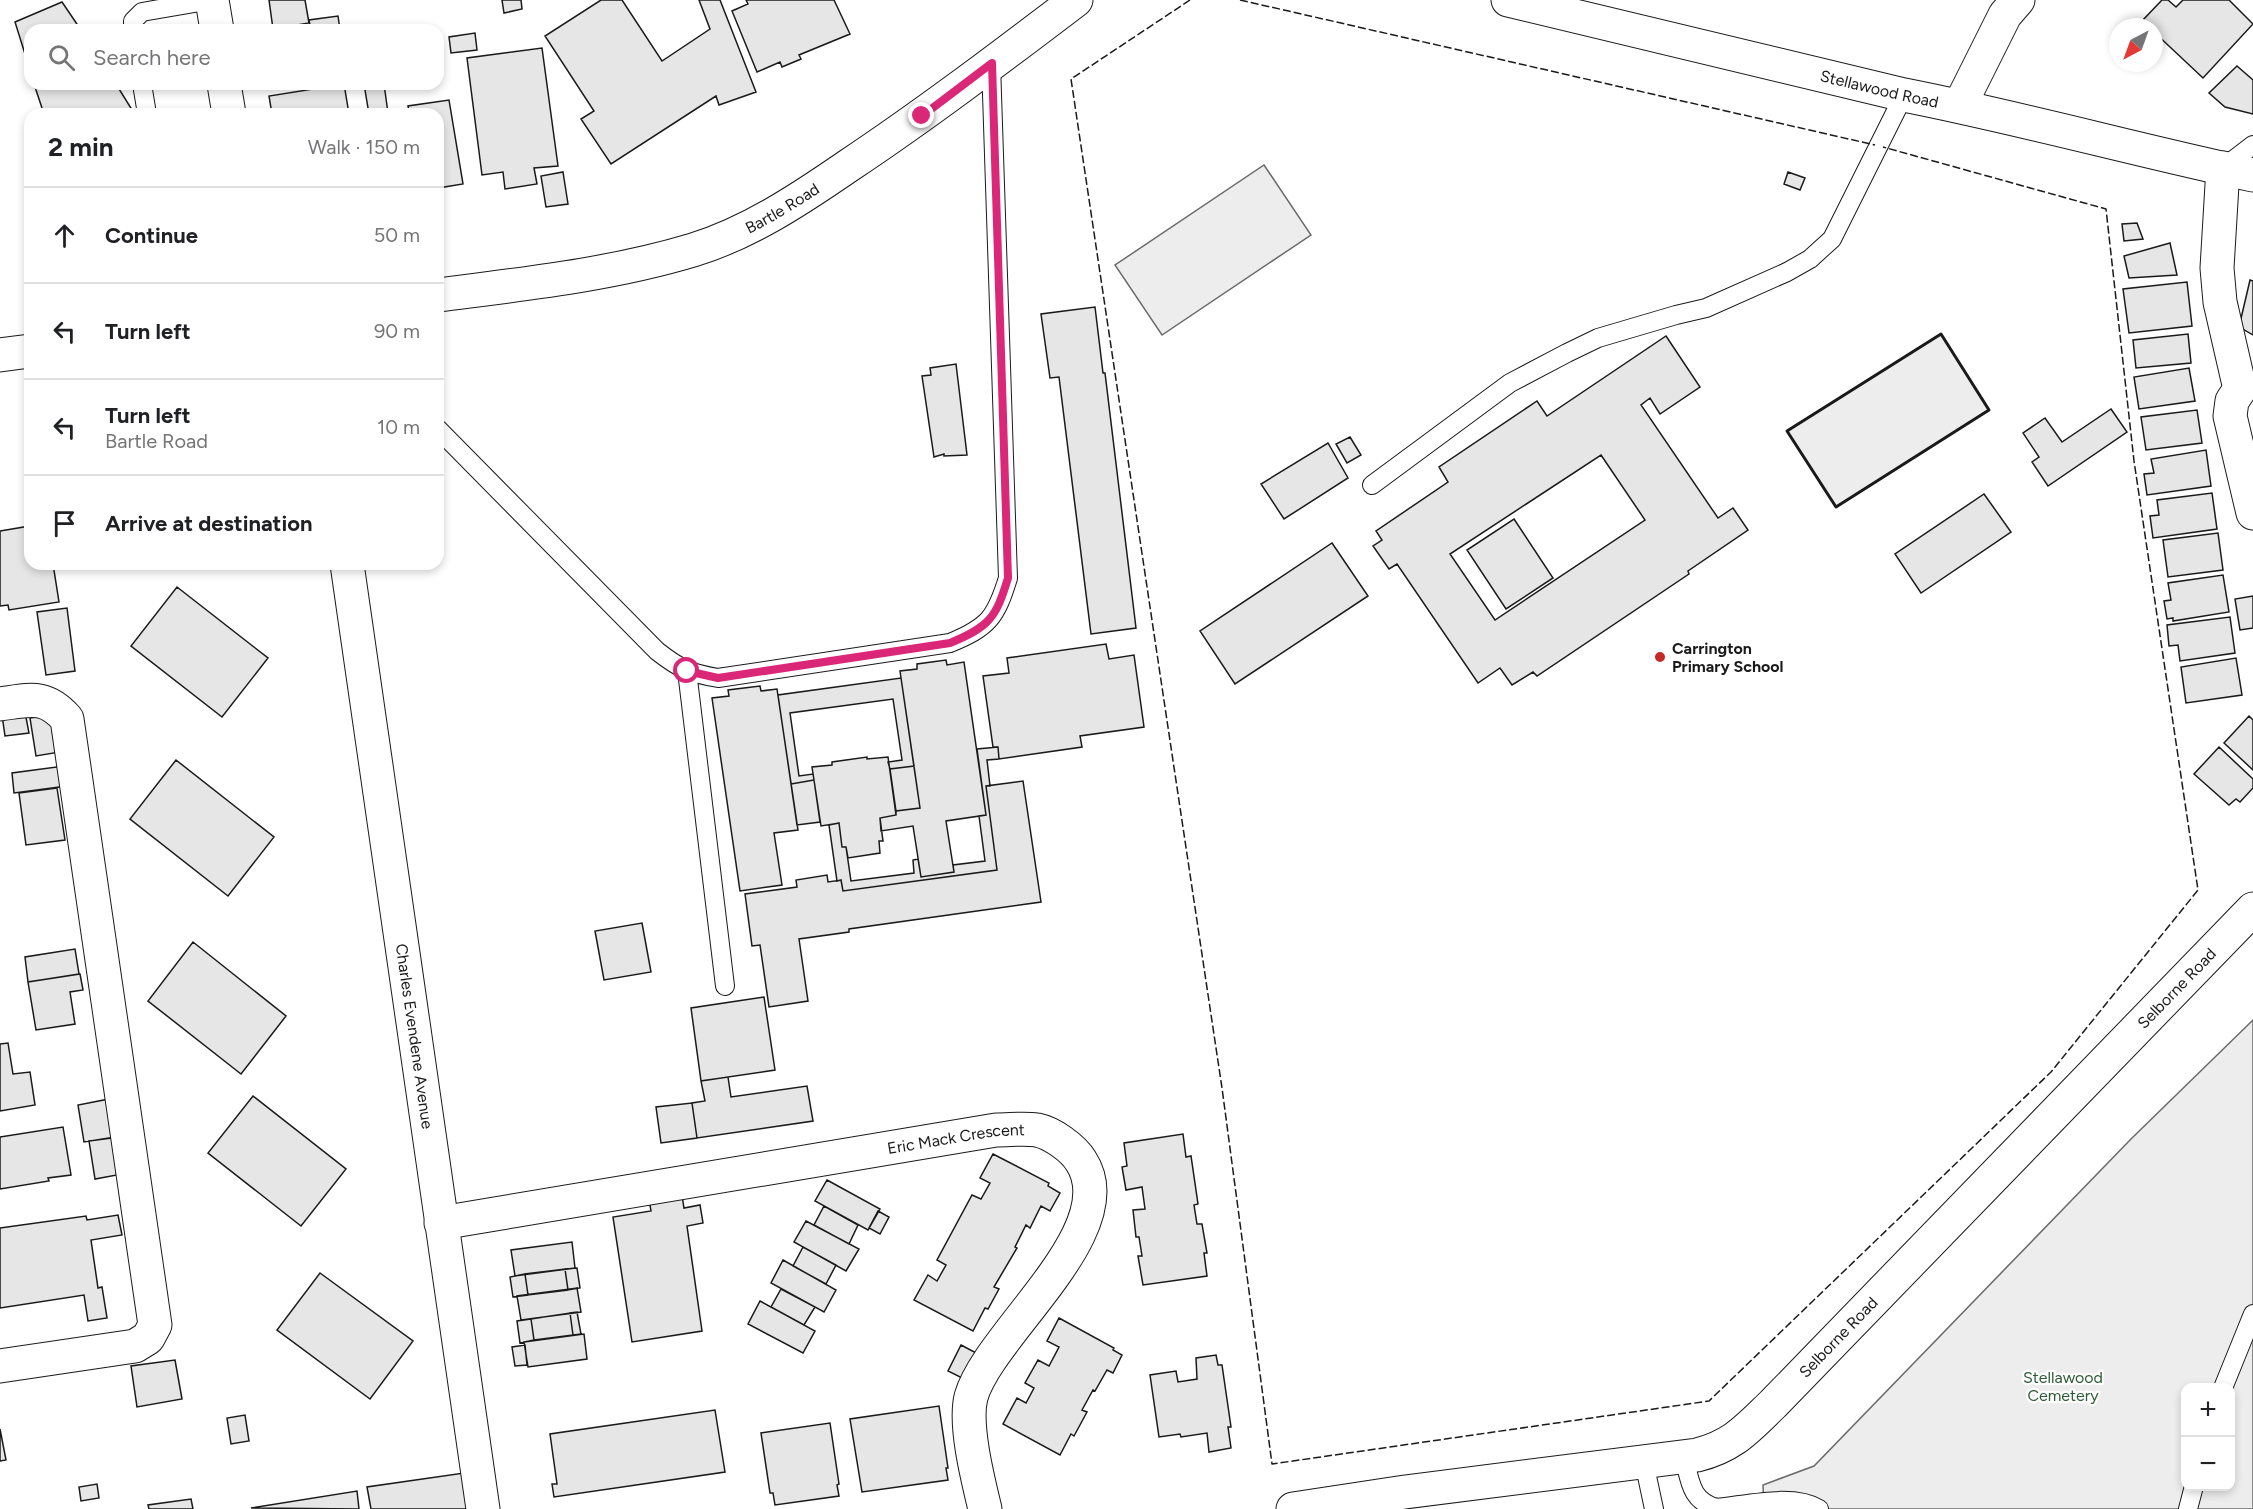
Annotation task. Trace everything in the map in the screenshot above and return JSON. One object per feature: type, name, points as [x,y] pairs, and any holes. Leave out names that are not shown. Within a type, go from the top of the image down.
[{"type":"street","points":[[212,0],[216,24]]},
{"type":"street","name":"Bartle Road","points":[[444,294],[563,278],[629,265],[694,250],[750,227],[805,195],[893,136],[1076,0]]},
{"type":"street","name":"Stellawood Road","points":[[1508,0],[2238,172]]},
{"type":"street","points":[[1960,105],[2005,15],[2018,0]]},
{"type":"street","points":[[225,90],[227,108]]},
{"type":"street","points":[[2238,172],[2217,268],[2220,302],[2247,391],[2232,401],[2230,416],[2253,513]]},
{"type":"street","points":[[0,356],[24,352]]},
{"type":"street","name":"Charles Evendene Avenue","points":[[348,570],[483,1509]]},
{"type":"street","points":[[0,704],[40,701],[49,703],[59,709],[67,719],[155,1325],[148,1338],[135,1346],[0,1366]]},
{"type":"street","name":"Selborne Road","points":[[1293,1509],[1405,1492],[1684,1457],[1716,1450],[1734,1440],[1773,1404],[2253,909]]},
{"type":"street","name":"Eric Mack Crescent","points":[[441,1223],[996,1130],[1039,1130],[1075,1153],[1085,1167],[1091,1188],[1087,1212],[1066,1257],[989,1363],[977,1382],[971,1398],[970,1427],[985,1509]]},
{"type":"lane","points":[[133,24],[142,12],[212,0]]},
{"type":"lane","points":[[444,435],[657,651],[678,668],[718,678],[950,643],[970,635],[988,622],[1000,605],[1008,578],[992,63]]},
{"type":"lane","points":[[143,90],[146,108]]},
{"type":"lane","points":[[1372,485],[1510,383],[1567,353],[1598,338],[1706,308],[1787,272],[1810,259],[1832,239],[1904,95]]},
{"type":"lane","points":[[2238,172],[2253,145]]},
{"type":"lane","points":[[687,671],[725,986]]},
{"type":"lane","points":[[2225,1383],[2253,1314]]},
{"type":"lane","points":[[1684,1457],[1694,1492],[1699,1499],[1710,1506],[1717,1508],[1794,1501],[1808,1503],[1820,1509]]},
{"type":"lane","points":[[1644,1461],[1654,1509]]},
{"type":"lane","points":[[2188,1509],[2193,1491]]},
{"type":"shaded area","points":[[1264,165],[1311,235],[1162,335],[1115,265]]},
{"type":"shaded area","points":[[1941,334],[1989,410],[1836,507],[1787,431]]},
{"type":"shaded area","name":"Stellawood Cemetery","points":[[2253,1020],[2253,1509],[1764,1509],[1763,1485],[1814,1466],[2131,1139]]},
{"type":"building","points":[[269,0],[305,0],[309,23],[272,24]]},
{"type":"building","points":[[502,0],[521,0],[522,9],[504,13]]},
{"type":"building","points":[[601,0],[622,0],[662,61],[710,29],[699,0],[720,0],[756,92],[719,105],[716,96],[611,164],[581,119],[594,111],[545,36]]},
{"type":"building","points":[[746,0],[834,0],[850,34],[799,55],[801,59],[782,67],[780,62],[757,72],[732,11],[748,4]]},
{"type":"building","points":[[2162,0],[2168,0],[2176,7],[2183,0],[2229,0],[2253,24],[2203,78],[2163,40],[2163,18],[2145,18]]},
{"type":"building","points":[[62,2],[77,24],[24,24],[24,51],[15,22]]},
{"type":"building","points":[[338,16],[339,24],[310,24],[309,20]]},
{"type":"building","points":[[475,33],[477,50],[451,53],[449,37]]},
{"type":"building","points":[[542,48],[558,166],[534,168],[537,184],[505,189],[503,172],[482,175],[467,58]]},
{"type":"building","points":[[2237,66],[2253,80],[2253,114],[2225,107],[2209,93]]},
{"type":"building","points":[[36,90],[120,90],[131,108],[42,108]]},
{"type":"building","points":[[306,90],[345,90],[348,108],[271,108],[269,96]]},
{"type":"building","points":[[365,90],[385,90],[387,108],[368,108]]},
{"type":"building","points":[[449,100],[463,184],[444,187],[444,108],[408,108],[408,106]]},
{"type":"building","points":[[563,172],[568,204],[546,207],[541,176]]},
{"type":"building","points":[[1788,172],[1805,178],[1800,190],[1784,184]]},
{"type":"building","points":[[2137,223],[2143,239],[2124,241],[2122,224]]},
{"type":"building","points":[[2170,243],[2177,275],[2129,278],[2124,256]]},
{"type":"building","points":[[2250,280],[2253,281],[2253,335],[2239,327]]},
{"type":"building","points":[[2187,282],[2192,326],[2129,333],[2123,289]]},
{"type":"building","points":[[1095,307],[1136,628],[1091,634],[1059,377],[1050,378],[1041,314]]},
{"type":"building","points":[[2188,334],[2191,363],[2136,368],[2133,340]]},
{"type":"building","name":"Carrington Primary School","points":[[1666,336],[1700,387],[1660,414],[1650,398],[1641,405],[1718,518],[1733,508],[1748,530],[1688,571],[1689,574],[1537,676],[1533,672],[1512,685],[1500,668],[1478,683],[1397,564],[1389,569],[1373,546],[1382,540],[1376,531],[1448,482],[1439,467],[1537,401],[1547,416]],"holes":[[[1601,455],[1645,520],[1495,620],[1450,554]]]},
{"type":"building","points":[[956,364],[967,455],[944,456],[944,454],[934,457],[922,376],[931,375],[930,368]]},
{"type":"building","points":[[2189,368],[2195,401],[2139,409],[2134,377]]},
{"type":"building","points":[[2111,409],[2127,432],[2048,486],[2032,462],[2039,457],[2023,433],[2045,418],[2062,442]]},
{"type":"building","points":[[2197,410],[2202,443],[2146,450],[2141,417]]},
{"type":"building","points":[[1350,437],[1361,455],[1347,463],[1336,444]]},
{"type":"building","points":[[1328,443],[1348,478],[1284,519],[1261,484]]},
{"type":"building","points":[[2206,450],[2211,486],[2147,495],[2144,474],[2154,473],[2151,459]]},
{"type":"building","points":[[2212,493],[2217,529],[2153,538],[2150,516],[2159,515],[2157,500]]},
{"type":"building","points":[[1984,494],[2011,532],[1921,593],[1895,554]]},
{"type":"building","points":[[1514,519],[1553,578],[1506,609],[1467,550]]},
{"type":"building","points":[[24,527],[24,570],[54,570],[59,602],[9,610],[8,605],[0,606],[0,531]]},
{"type":"building","points":[[2218,533],[2223,570],[2168,577],[2163,540]]},
{"type":"building","points":[[1332,543],[1368,596],[1235,684],[1200,631]]},
{"type":"building","points":[[2223,575],[2229,612],[2173,621],[2173,618],[2167,619],[2164,601],[2171,600],[2168,583]]},
{"type":"building","points":[[177,587],[268,658],[222,717],[131,646]]},
{"type":"building","points":[[2253,596],[2253,628],[2240,630],[2235,599]]},
{"type":"building","points":[[67,608],[75,671],[46,675],[37,612]]},
{"type":"building","points":[[2230,617],[2235,653],[2180,661],[2178,645],[2169,646],[2167,625]]},
{"type":"building","points":[[1106,644],[1109,659],[1134,655],[1144,727],[1080,736],[1082,747],[999,759],[998,747],[993,747],[983,676],[1009,673],[1007,658]]},
{"type":"building","points":[[2236,658],[2242,695],[2186,703],[2181,667]]},
{"type":"building","points":[[946,660],[947,665],[964,662],[986,815],[946,821],[954,872],[921,877],[913,826],[881,831],[880,818],[896,815],[896,811],[920,808],[900,671],[917,669],[917,664]]},
{"type":"building","points":[[901,678],[914,766],[890,769],[888,762],[902,760],[893,699],[790,713],[799,776],[813,774],[814,780],[791,784],[778,695]]},
{"type":"building","points":[[760,686],[761,691],[777,689],[798,830],[774,833],[782,885],[740,891],[712,698],[729,696],[728,690]]},
{"type":"building","points":[[25,712],[29,733],[5,736],[2,715]]},
{"type":"building","points":[[54,714],[60,752],[36,756],[30,718]]},
{"type":"building","points":[[2249,716],[2253,720],[2253,770],[2224,743]]},
{"type":"building","points":[[998,747],[999,759],[987,760],[990,786],[986,786],[997,870],[843,891],[841,880],[837,881],[829,825],[839,823],[842,847],[846,847],[851,881],[914,873],[913,860],[918,859],[921,877],[954,872],[953,865],[985,861],[979,816],[986,815],[977,749]]},
{"type":"building","points":[[2219,747],[2253,779],[2253,788],[2240,802],[2236,799],[2229,805],[2194,774]]},
{"type":"building","points":[[867,757],[867,759],[888,757],[896,815],[880,818],[883,841],[879,841],[880,853],[848,858],[846,847],[842,847],[839,823],[821,826],[812,767]]},
{"type":"building","points":[[176,760],[274,837],[228,896],[130,819]]},
{"type":"building","points":[[64,766],[67,786],[14,793],[12,773]]},
{"type":"building","points":[[914,766],[920,808],[896,811],[890,769]]},
{"type":"building","points":[[814,780],[820,822],[797,825],[791,784]]},
{"type":"building","points":[[1023,781],[1041,902],[849,929],[849,932],[799,939],[808,1001],[769,1007],[760,945],[752,946],[745,894],[797,887],[796,880],[827,875],[828,882],[841,880],[843,891],[997,870],[986,786]]},
{"type":"building","points":[[57,788],[65,840],[26,845],[19,793]]},
{"type":"building","points":[[642,923],[651,972],[604,980],[595,931]]},
{"type":"building","points":[[193,942],[286,1016],[241,1074],[148,1001]]},
{"type":"building","points":[[75,949],[79,974],[28,982],[25,957]]},
{"type":"building","points":[[80,974],[83,990],[70,992],[75,1024],[36,1030],[28,982]]},
{"type":"building","points":[[764,997],[775,1070],[701,1081],[691,1008]]},
{"type":"building","points":[[8,1043],[13,1074],[30,1072],[35,1105],[0,1111],[0,1044]]},
{"type":"building","points":[[728,1077],[731,1097],[807,1086],[813,1121],[697,1138],[692,1103],[705,1101],[701,1081]]},
{"type":"building","points":[[253,1096],[346,1169],[301,1226],[208,1153]]},
{"type":"building","points":[[109,1099],[115,1137],[84,1142],[78,1105]]},
{"type":"building","points":[[692,1103],[697,1138],[661,1143],[656,1107]]},
{"type":"building","points":[[63,1127],[71,1175],[0,1189],[0,1137]]},
{"type":"building","points":[[1183,1134],[1186,1157],[1191,1156],[1198,1204],[1194,1205],[1197,1224],[1202,1224],[1207,1253],[1204,1253],[1207,1276],[1143,1285],[1138,1256],[1142,1256],[1139,1237],[1136,1237],[1133,1210],[1145,1209],[1142,1187],[1126,1190],[1122,1167],[1127,1166],[1124,1143]]},
{"type":"building","points":[[112,1138],[117,1175],[95,1179],[89,1141]]},
{"type":"building","points":[[993,1154],[1049,1183],[1048,1186],[1060,1193],[1050,1211],[1041,1206],[1030,1228],[1026,1225],[1015,1247],[1017,1248],[994,1287],[999,1289],[988,1309],[985,1308],[973,1331],[914,1300],[928,1275],[937,1281],[946,1265],[937,1260],[972,1195],[981,1199],[990,1183],[980,1178]]},
{"type":"building","points":[[827,1180],[880,1209],[868,1230],[815,1201]]},
{"type":"building","points":[[681,1189],[684,1208],[700,1205],[703,1223],[687,1226],[702,1331],[632,1342],[613,1217],[651,1211],[648,1194]]},
{"type":"building","points":[[824,1206],[858,1225],[849,1244],[814,1225]]},
{"type":"building","points":[[878,1211],[889,1217],[880,1234],[869,1228]]},
{"type":"building","points":[[118,1215],[122,1235],[91,1240],[98,1288],[102,1287],[107,1318],[88,1321],[84,1295],[0,1308],[0,1228],[86,1216],[87,1220]]},
{"type":"building","points":[[806,1221],[859,1249],[846,1271],[794,1242]]},
{"type":"building","points":[[572,1242],[575,1268],[515,1276],[511,1250]]},
{"type":"building","points":[[803,1247],[836,1265],[826,1284],[793,1266]]},
{"type":"building","points":[[783,1260],[836,1290],[824,1312],[771,1283]]},
{"type":"building","points":[[577,1268],[580,1288],[568,1290],[565,1269]]},
{"type":"building","points":[[565,1269],[568,1290],[528,1295],[525,1274]]},
{"type":"building","points":[[320,1273],[413,1341],[370,1399],[277,1330]]},
{"type":"building","points":[[525,1274],[528,1295],[513,1297],[510,1277]]},
{"type":"building","points":[[577,1288],[581,1312],[521,1320],[517,1296]]},
{"type":"building","points":[[781,1289],[815,1307],[804,1325],[771,1307]]},
{"type":"building","points":[[760,1301],[815,1331],[803,1353],[748,1324]]},
{"type":"building","points":[[577,1312],[581,1334],[573,1335],[570,1313]]},
{"type":"building","points":[[570,1313],[573,1335],[534,1340],[531,1319]]},
{"type":"building","points":[[1059,1318],[1114,1348],[1113,1350],[1122,1355],[1113,1373],[1107,1370],[1095,1391],[1093,1390],[1082,1410],[1087,1412],[1074,1436],[1071,1434],[1060,1455],[1003,1424],[1017,1398],[1026,1403],[1034,1388],[1025,1383],[1038,1360],[1049,1366],[1059,1347],[1047,1341]]},
{"type":"building","points":[[531,1319],[534,1340],[520,1343],[517,1321]]},
{"type":"building","points":[[584,1334],[587,1359],[528,1367],[524,1342]]},
{"type":"building","points":[[525,1345],[527,1365],[515,1366],[512,1347]]},
{"type":"building","points":[[961,1345],[982,1356],[970,1382],[948,1371]]},
{"type":"building","points":[[1216,1355],[1218,1365],[1222,1365],[1231,1427],[1228,1427],[1231,1448],[1209,1452],[1207,1433],[1181,1437],[1180,1434],[1159,1437],[1150,1375],[1176,1371],[1178,1382],[1197,1379],[1196,1358]]},
{"type":"building","points":[[175,1360],[182,1399],[137,1407],[131,1366]]},
{"type":"building","points":[[939,1406],[948,1480],[862,1492],[850,1419]]},
{"type":"building","points":[[715,1410],[725,1472],[554,1497],[552,1484],[557,1484],[550,1434]]},
{"type":"building","points":[[245,1415],[249,1441],[231,1444],[227,1418]]},
{"type":"building","points":[[830,1423],[839,1496],[775,1505],[773,1493],[770,1493],[761,1433]]},
{"type":"building","points":[[0,1429],[6,1460],[0,1461]]},
{"type":"building","points":[[464,1473],[470,1509],[371,1509],[367,1487]]},
{"type":"building","points":[[97,1484],[99,1498],[81,1501],[79,1487]]},
{"type":"building","points":[[357,1491],[359,1509],[251,1508]]},
{"type":"building","points":[[191,1499],[193,1509],[149,1509],[148,1505]]},
{"type":"fence","points":[[1190,0],[1071,79],[1222,1088],[1272,1464],[1709,1401],[2051,1072],[2198,890],[2134,461],[2106,209],[1883,147]]},
{"type":"fence","points":[[1240,0],[1875,145]]},
{"type":"wall","points":[[1941,334],[1989,410],[1836,507],[1787,431],[1941,334]]},
{"type":"place","name":"Carrington Primary School","points":[[1660,657]]},
{"type":"route","points":[[687,671],[718,678],[950,643],[970,635],[988,622],[1000,605],[1008,578],[992,63],[922,116]]}]
